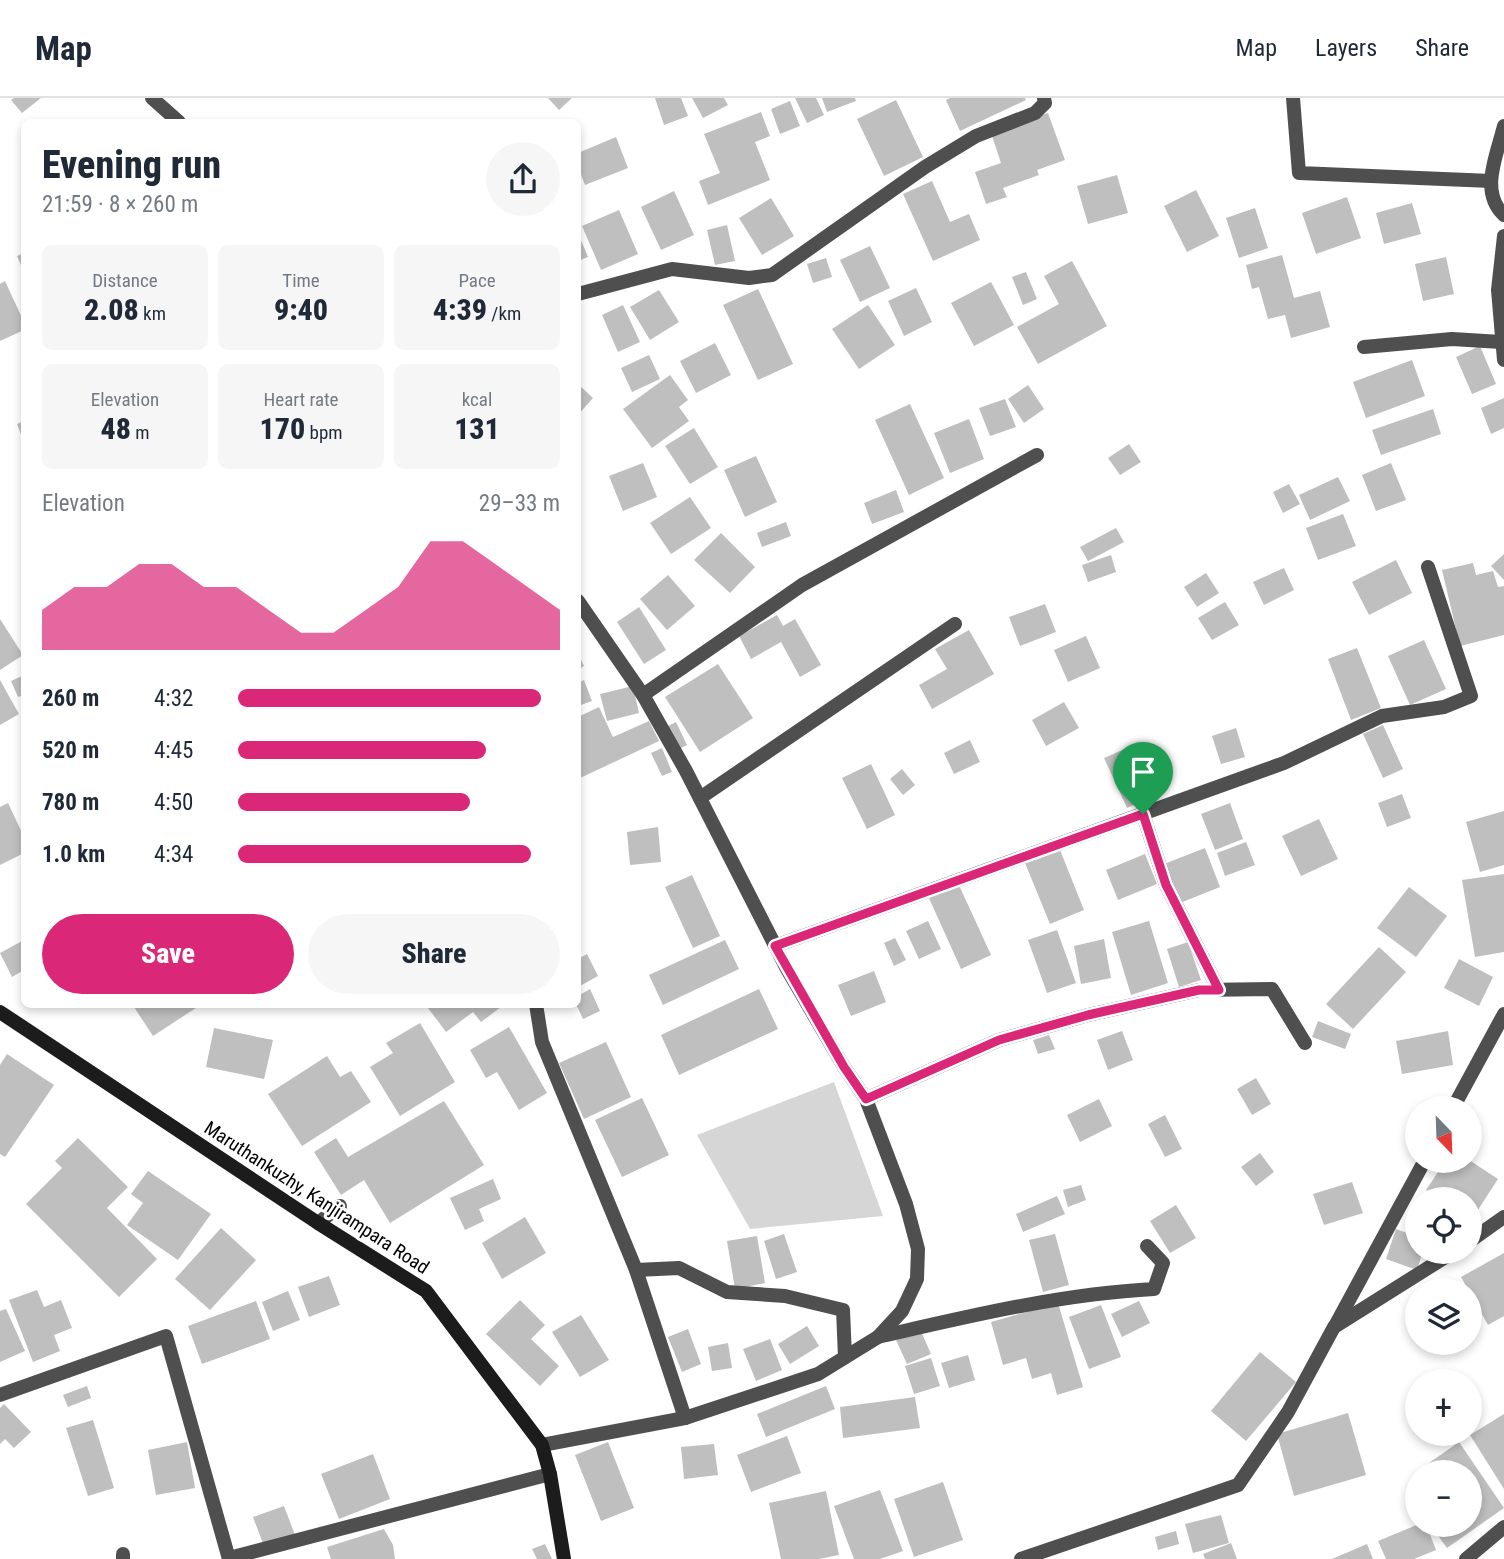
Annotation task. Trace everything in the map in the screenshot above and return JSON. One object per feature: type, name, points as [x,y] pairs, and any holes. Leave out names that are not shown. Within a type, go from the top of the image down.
[{"type":"main road","name":"Maruthankuzhy, Kanjirampara Road","points":[[0,1012],[318,1223],[426,1291],[542,1445],[551,1474],[564,1559]]},
{"type":"street","points":[[152,98],[176,119]]},
{"type":"street","points":[[581,293],[672,269],[749,278],[772,275],[925,167],[976,136],[1035,113],[1045,103],[1044,98]]},
{"type":"street","points":[[1293,98],[1299,173],[1491,181]]},
{"type":"street","points":[[1500,212],[1491,196],[1491,181],[1504,126]]},
{"type":"street","points":[[1504,236],[1498,290],[1504,360]]},
{"type":"street","points":[[1364,347],[1452,339],[1501,342]]},
{"type":"street","points":[[643,695],[802,585],[1037,455]]},
{"type":"street","points":[[775,946],[1284,763],[1382,716],[1444,707],[1471,696],[1428,567]]},
{"type":"street","points":[[542,1445],[685,1418],[818,1374],[878,1336],[902,1311],[917,1279],[918,1249],[906,1203],[866,1099],[844,1067],[775,946],[700,798],[643,695],[581,605]]},
{"type":"street","points":[[700,798],[955,624]]},
{"type":"street","points":[[1143,814],[1166,885],[1219,990]]},
{"type":"street","points":[[866,1099],[999,1040],[1088,1015],[1199,990],[1272,989],[1305,1043]]},
{"type":"street","points":[[537,1008],[542,1042],[636,1270],[685,1418]]},
{"type":"street","points":[[1460,1096],[1504,1014]]},
{"type":"street","points":[[1021,1559],[1237,1485],[1288,1412],[1417,1173]]},
{"type":"street","points":[[318,1223],[340,1206]]},
{"type":"street","points":[[1482,1233],[1504,1217]]},
{"type":"street","points":[[878,1336],[1024,1303],[1096,1292],[1154,1289],[1163,1264],[1147,1246]]},
{"type":"street","points":[[1334,1327],[1434,1264]]},
{"type":"street","points":[[636,1270],[679,1268],[727,1292],[785,1296],[844,1310],[845,1357]]},
{"type":"street","points":[[0,1395],[166,1336],[229,1558],[551,1474]]},
{"type":"street","points":[[1466,1559],[1504,1527]]},
{"type":"shaded area","points":[[834,1082],[883,1216],[750,1229],[697,1135]]},
{"type":"building","points":[[41,98],[22,113],[11,100]]},
{"type":"building","points":[[548,98],[572,98],[559,110]]},
{"type":"building","points":[[655,98],[681,98],[688,116],[664,125]]},
{"type":"building","points":[[692,98],[724,98],[728,105],[703,118]]},
{"type":"building","points":[[795,98],[816,98],[824,115],[807,123]]},
{"type":"building","points":[[822,98],[855,98],[856,101],[827,112]]},
{"type":"building","points":[[896,100],[923,157],[884,176],[857,119]]},
{"type":"building","points":[[946,100],[1026,100],[960,131]]},
{"type":"building","points":[[790,101],[800,126],[780,134],[771,109]]},
{"type":"building","points":[[761,112],[770,136],[755,142],[770,180],[708,205],[699,181],[720,173],[704,134]]},
{"type":"building","points":[[1048,113],[1065,160],[1037,170],[1039,175],[1003,188],[1007,197],[986,204],[975,172],[1001,163],[991,133]]},
{"type":"building","points":[[616,137],[628,168],[585,185],[581,175],[581,152]]},
{"type":"building","points":[[1117,175],[1128,213],[1088,224],[1077,186]]},
{"type":"building","points":[[932,181],[950,222],[969,214],[980,240],[933,261],[903,194]]},
{"type":"building","points":[[1196,190],[1219,236],[1187,252],[1164,206]]},
{"type":"building","points":[[674,191],[694,235],[661,250],[641,207]]},
{"type":"building","points":[[1347,197],[1361,238],[1316,254],[1302,213]]},
{"type":"building","points":[[771,198],[794,236],[762,255],[739,218]]},
{"type":"building","points":[[1412,203],[1421,234],[1384,244],[1376,213]]},
{"type":"building","points":[[1255,208],[1268,248],[1239,258],[1226,218]]},
{"type":"building","points":[[619,210],[638,254],[601,270],[582,226]]},
{"type":"building","points":[[727,225],[735,261],[715,265],[707,230]]},
{"type":"building","points":[[581,240],[588,257],[581,260]]},
{"type":"building","points":[[870,246],[890,288],[860,302],[840,260]]},
{"type":"building","points":[[1282,255],[1294,298],[1320,291],[1330,327],[1291,338],[1285,315],[1268,319],[1259,287],[1252,289],[1246,265]]},
{"type":"building","points":[[1446,257],[1454,294],[1423,301],[1415,264]]},
{"type":"building","points":[[826,258],[832,277],[813,283],[807,264]]},
{"type":"building","points":[[1072,261],[1107,326],[1038,364],[1017,327],[1059,304],[1044,276]]},
{"type":"building","points":[[1026,272],[1037,299],[1023,305],[1012,277]]},
{"type":"building","points":[[5,281],[21,316],[21,331],[0,341],[0,284]]},
{"type":"building","points":[[991,282],[1014,325],[974,346],[951,303]]},
{"type":"building","points":[[916,288],[932,322],[904,336],[888,301]]},
{"type":"building","points":[[758,289],[793,364],[758,380],[723,305]]},
{"type":"building","points":[[659,290],[679,322],[650,340],[630,307]]},
{"type":"building","points":[[623,305],[640,342],[618,352],[602,315]]},
{"type":"building","points":[[868,305],[895,345],[859,369],[832,329]]},
{"type":"building","points":[[715,343],[731,375],[696,393],[680,361]]},
{"type":"building","points":[[1480,346],[1496,384],[1472,394],[1456,357]]},
{"type":"building","points":[[649,355],[660,379],[632,392],[621,368]]},
{"type":"building","points":[[1412,360],[1425,396],[1366,418],[1353,382]]},
{"type":"building","points":[[670,375],[688,400],[679,407],[689,421],[652,448],[623,409]]},
{"type":"building","points":[[1028,385],[1044,409],[1024,423],[1008,399]]},
{"type":"building","points":[[581,387],[593,398],[581,412]]},
{"type":"building","points":[[1504,398],[1504,428],[1491,434],[1481,408]]},
{"type":"building","points":[[1005,399],[1016,427],[990,436],[979,408]]},
{"type":"building","points":[[910,404],[944,478],[909,495],[875,420]]},
{"type":"building","points":[[1433,409],[1441,434],[1381,455],[1372,430]]},
{"type":"building","points":[[969,419],[984,459],[950,473],[934,433]]},
{"type":"building","points":[[694,428],[718,467],[690,484],[665,446]]},
{"type":"building","points":[[1129,444],[1141,462],[1120,475],[1108,458]]},
{"type":"building","points":[[756,456],[777,502],[745,517],[724,470]]},
{"type":"building","points":[[643,463],[657,497],[623,511],[609,476]]},
{"type":"building","points":[[1391,463],[1406,500],[1376,511],[1362,475]]},
{"type":"building","points":[[1338,477],[1350,501],[1310,520],[1299,495]]},
{"type":"building","points":[[1289,484],[1300,504],[1283,513],[1273,492]]},
{"type":"building","points":[[896,490],[904,512],[872,524],[864,503]]},
{"type":"building","points":[[690,497],[711,528],[671,554],[650,523]]},
{"type":"building","points":[[1343,514],[1356,546],[1318,560],[1306,528]]},
{"type":"building","points":[[786,522],[791,536],[762,547],[757,533]]},
{"type":"building","points":[[1116,528],[1124,542],[1088,561],[1080,547]]},
{"type":"building","points":[[721,533],[755,567],[730,593],[694,560]]},
{"type":"building","points":[[1504,554],[1504,580],[1491,566]]},
{"type":"building","points":[[1111,555],[1116,572],[1088,582],[1082,565]]},
{"type":"building","points":[[1396,560],[1412,593],[1369,615],[1352,582]]},
{"type":"building","points":[[1473,563],[1476,575],[1493,571],[1498,587],[1504,586],[1504,635],[1460,646],[1442,570]]},
{"type":"building","points":[[1284,568],[1294,590],[1264,605],[1253,582]]},
{"type":"building","points":[[1206,573],[1219,593],[1197,607],[1184,587]]},
{"type":"building","points":[[668,575],[695,606],[667,630],[640,599]]},
{"type":"building","points":[[1225,602],[1239,625],[1212,640],[1198,618]]},
{"type":"building","points":[[1045,604],[1056,632],[1020,646],[1009,617]]},
{"type":"building","points":[[639,607],[666,650],[644,664],[617,622]]},
{"type":"building","points":[[777,615],[783,626],[795,619],[821,665],[800,677],[781,642],[751,659],[739,636]]},
{"type":"building","points":[[0,619],[21,652],[21,656],[0,670]]},
{"type":"building","points":[[969,630],[994,674],[932,709],[919,685],[947,669],[935,649]]},
{"type":"building","points":[[1086,636],[1100,668],[1068,682],[1054,650]]},
{"type":"building","points":[[1424,640],[1446,689],[1410,705],[1388,656]]},
{"type":"building","points":[[1357,648],[1381,708],[1351,720],[1328,659]]},
{"type":"building","points":[[718,664],[753,718],[700,752],[665,697]]},
{"type":"building","points":[[21,676],[21,696],[18,697],[11,681]]},
{"type":"building","points":[[0,680],[19,714],[0,725]]},
{"type":"building","points":[[584,680],[592,701],[581,705],[581,682]]},
{"type":"building","points":[[633,686],[639,713],[607,721],[600,694]]},
{"type":"building","points":[[1064,702],[1079,728],[1046,746],[1032,720]]},
{"type":"building","points":[[599,707],[613,737],[649,721],[659,741],[581,778],[581,716]]},
{"type":"building","points":[[676,722],[687,745],[677,750],[666,727]]},
{"type":"building","points":[[1383,725],[1403,769],[1383,778],[1363,734]]},
{"type":"building","points":[[1236,728],[1245,757],[1221,764],[1212,736]]},
{"type":"building","points":[[970,740],[980,762],[954,774],[944,753]]},
{"type":"building","points":[[1134,745],[1156,795],[1127,808],[1104,758]]},
{"type":"building","points":[[662,748],[672,772],[662,776],[651,753]]},
{"type":"building","points":[[871,764],[895,815],[867,829],[842,778]]},
{"type":"building","points":[[902,769],[915,785],[903,795],[890,779]]},
{"type":"building","points":[[1402,794],[1411,818],[1387,827],[1378,803]]},
{"type":"building","points":[[8,803],[21,831],[21,854],[0,865],[0,807]]},
{"type":"building","points":[[1230,803],[1243,839],[1215,850],[1201,814]]},
{"type":"building","points":[[1504,811],[1504,865],[1480,872],[1466,822]]},
{"type":"building","points":[[1319,819],[1338,859],[1301,876],[1282,836]]},
{"type":"building","points":[[658,827],[661,862],[630,865],[627,832]]},
{"type":"building","points":[[1246,842],[1255,865],[1225,876],[1217,853]]},
{"type":"building","points":[[1058,845],[1084,910],[1050,924],[1023,858]]},
{"type":"building","points":[[1205,848],[1220,887],[1180,903],[1164,864]]},
{"type":"building","points":[[1145,854],[1157,884],[1118,900],[1106,870]]},
{"type":"building","points":[[1504,874],[1504,952],[1475,957],[1462,880]]},
{"type":"building","points":[[692,875],[720,936],[693,948],[665,887]]},
{"type":"building","points":[[958,883],[991,955],[961,969],[928,896]]},
{"type":"building","points":[[1409,887],[1447,916],[1416,957],[1377,928]]},
{"type":"building","points":[[928,921],[941,949],[919,959],[906,931]]},
{"type":"building","points":[[1149,921],[1168,983],[1131,995],[1112,932]]},
{"type":"building","points":[[1057,930],[1076,983],[1047,993],[1028,940]]},
{"type":"building","points":[[895,938],[906,960],[894,966],[884,943]]},
{"type":"building","points":[[1104,939],[1111,978],[1081,984],[1074,946]]},
{"type":"building","points":[[725,940],[739,969],[663,1005],[649,975]]},
{"type":"building","points":[[21,942],[21,972],[12,977],[0,953]]},
{"type":"building","points":[[1188,942],[1201,980],[1179,987],[1167,949]]},
{"type":"building","points":[[1379,947],[1406,972],[1353,1029],[1326,1004]]},
{"type":"building","points":[[587,954],[598,976],[581,985],[581,957]]},
{"type":"building","points":[[1459,959],[1493,977],[1479,1006],[1444,988]]},
{"type":"building","points":[[874,971],[886,1002],[851,1016],[838,985]]},
{"type":"building","points":[[590,989],[600,1011],[583,1019],[578,1008],[581,1008],[581,994]]},
{"type":"building","points":[[759,989],[778,1029],[679,1075],[661,1035]]},
{"type":"building","points":[[135,1008],[196,1008],[153,1036]]},
{"type":"building","points":[[428,1008],[500,1008],[481,1022],[473,1012],[446,1032]]},
{"type":"building","points":[[1318,1021],[1351,1034],[1345,1049],[1312,1037]]},
{"type":"building","points":[[420,1023],[455,1082],[400,1116],[370,1067],[393,1053],[386,1043]]},
{"type":"building","points":[[509,1027],[547,1093],[519,1110],[497,1072],[486,1078],[470,1050]]},
{"type":"building","points":[[214,1028],[273,1040],[264,1079],[206,1067]]},
{"type":"building","points":[[1122,1031],[1133,1060],[1108,1070],[1097,1040]]},
{"type":"building","points":[[1448,1031],[1453,1065],[1402,1074],[1396,1041]]},
{"type":"building","points":[[1049,1035],[1055,1049],[1038,1054],[1033,1040]]},
{"type":"building","points":[[606,1042],[631,1097],[584,1119],[559,1063]]},
{"type":"building","points":[[7,1054],[54,1085],[5,1157],[0,1154],[0,1065]]},
{"type":"building","points":[[327,1056],[340,1077],[351,1071],[371,1102],[302,1146],[268,1094]]},
{"type":"building","points":[[1256,1078],[1271,1104],[1252,1115],[1237,1089]]},
{"type":"building","points":[[642,1098],[669,1155],[622,1177],[595,1120]]},
{"type":"building","points":[[1099,1099],[1112,1126],[1080,1142],[1067,1115]]},
{"type":"building","points":[[444,1101],[484,1165],[390,1223],[364,1180],[341,1195],[314,1152],[336,1138],[348,1157]]},
{"type":"building","points":[[1165,1115],[1182,1149],[1165,1157],[1148,1124]]},
{"type":"building","points":[[78,1138],[128,1187],[107,1208],[157,1259],[119,1297],[26,1204],[62,1168],[55,1161]]},
{"type":"building","points":[[1260,1153],[1274,1172],[1256,1186],[1241,1167]]},
{"type":"building","points":[[1482,1169],[1498,1179],[1482,1204],[1482,1187],[1428,1187],[1437,1173],[1482,1173]]},
{"type":"building","points":[[148,1171],[211,1214],[178,1260],[127,1225],[143,1203],[131,1194]]},
{"type":"building","points":[[493,1179],[501,1199],[479,1209],[484,1221],[465,1230],[450,1198]]},
{"type":"building","points":[[1352,1182],[1363,1213],[1324,1225],[1313,1194]]},
{"type":"building","points":[[1081,1185],[1086,1200],[1068,1207],[1063,1190]]},
{"type":"building","points":[[1057,1196],[1065,1214],[1023,1232],[1016,1214]]},
{"type":"building","points":[[1176,1205],[1196,1238],[1170,1253],[1150,1221]]},
{"type":"building","points":[[525,1217],[546,1253],[502,1279],[482,1243]]},
{"type":"building","points":[[221,1228],[256,1260],[210,1310],[175,1279]]},
{"type":"building","points":[[1396,1229],[1405,1232],[1405,1264],[1419,1264],[1417,1270],[1386,1259]]},
{"type":"building","points":[[784,1234],[797,1272],[776,1279],[764,1241]]},
{"type":"building","points":[[1055,1234],[1069,1285],[1043,1292],[1029,1240]]},
{"type":"building","points":[[757,1236],[765,1283],[735,1289],[727,1241]]},
{"type":"building","points":[[1504,1253],[1504,1316],[1488,1325],[1482,1314],[1482,1278],[1461,1277]]},
{"type":"building","points":[[329,1276],[340,1305],[309,1317],[298,1287]]},
{"type":"building","points":[[37,1290],[44,1307],[61,1300],[72,1328],[54,1335],[60,1351],[33,1362],[9,1300]]},
{"type":"building","points":[[288,1291],[300,1320],[273,1331],[262,1302]]},
{"type":"building","points":[[520,1300],[545,1325],[531,1339],[559,1366],[540,1386],[486,1334]]},
{"type":"building","points":[[256,1301],[270,1339],[202,1364],[188,1326]]},
{"type":"building","points":[[1139,1301],[1150,1323],[1122,1337],[1111,1314]]},
{"type":"building","points":[[1058,1303],[1083,1387],[1057,1395],[1051,1373],[1032,1379],[1026,1358],[1003,1365],[991,1322]]},
{"type":"building","points":[[1101,1305],[1121,1357],[1089,1369],[1069,1317]]},
{"type":"building","points":[[6,1309],[25,1351],[0,1362],[0,1311]]},
{"type":"building","points":[[581,1315],[609,1360],[580,1377],[552,1332]]},
{"type":"building","points":[[807,1326],[819,1346],[790,1364],[778,1344]]},
{"type":"building","points":[[688,1329],[701,1364],[682,1372],[668,1337]]},
{"type":"building","points":[[920,1329],[931,1354],[907,1364],[896,1340]]},
{"type":"building","points":[[770,1339],[782,1370],[756,1381],[743,1349]]},
{"type":"building","points":[[728,1343],[732,1368],[712,1371],[708,1347]]},
{"type":"building","points":[[1260,1352],[1296,1382],[1246,1441],[1211,1411]]},
{"type":"building","points":[[968,1355],[975,1380],[949,1388],[941,1363]]},
{"type":"building","points":[[931,1358],[940,1386],[914,1394],[905,1366]]},
{"type":"building","points":[[87,1386],[91,1398],[68,1407],[63,1395]]},
{"type":"building","points":[[826,1386],[835,1409],[766,1437],[757,1414]]},
{"type":"building","points":[[915,1397],[920,1428],[843,1438],[840,1407]]},
{"type":"building","points":[[4,1404],[31,1432],[14,1448],[5,1439],[0,1444],[0,1408]]},
{"type":"building","points":[[1348,1413],[1366,1475],[1294,1496],[1277,1434]]},
{"type":"building","points":[[1504,1414],[1504,1489],[1477,1446],[1482,1446],[1482,1428]]},
{"type":"building","points":[[93,1420],[114,1488],[88,1496],[66,1428]]},
{"type":"building","points":[[787,1436],[801,1473],[751,1492],[737,1455]]},
{"type":"building","points":[[187,1442],[195,1488],[156,1495],[148,1450]]},
{"type":"building","points":[[608,1442],[634,1508],[601,1521],[575,1455]]},
{"type":"building","points":[[714,1444],[718,1475],[684,1479],[681,1447]]},
{"type":"building","points":[[1453,1446],[1462,1446],[1471,1460],[1433,1460]]},
{"type":"building","points":[[373,1454],[390,1499],[339,1519],[321,1474]]},
{"type":"building","points":[[1482,1476],[1504,1508],[1482,1523]]},
{"type":"building","points":[[943,1482],[963,1540],[914,1557],[894,1499]]},
{"type":"building","points":[[880,1490],[903,1551],[880,1559],[854,1559],[834,1506]]},
{"type":"building","points":[[826,1491],[839,1555],[819,1559],[781,1559],[769,1503]]},
{"type":"building","points":[[284,1506],[295,1535],[264,1546],[253,1517]]},
{"type":"building","points":[[1221,1515],[1229,1543],[1193,1553],[1185,1524]]},
{"type":"building","points":[[384,1529],[393,1545],[395,1559],[331,1559],[327,1547]]},
{"type":"building","points":[[1405,1530],[1405,1537],[1431,1537],[1436,1550],[1414,1559],[1386,1559],[1378,1541]]},
{"type":"building","points":[[1176,1531],[1179,1544],[1158,1550],[1155,1537]]},
{"type":"building","points":[[1439,1537],[1463,1537],[1447,1548]]},
{"type":"building","points":[[1231,1543],[1237,1559],[1205,1559],[1203,1554]]},
{"type":"building","points":[[545,1544],[552,1559],[537,1559],[532,1549]]},
{"type":"building","points":[[1367,1544],[1373,1559],[1332,1559]]},
{"type":"route","points":[[1143,814],[1166,885],[1219,990],[1199,990],[1088,1015],[999,1040],[866,1099],[844,1067],[775,946],[1143,814]]}]
